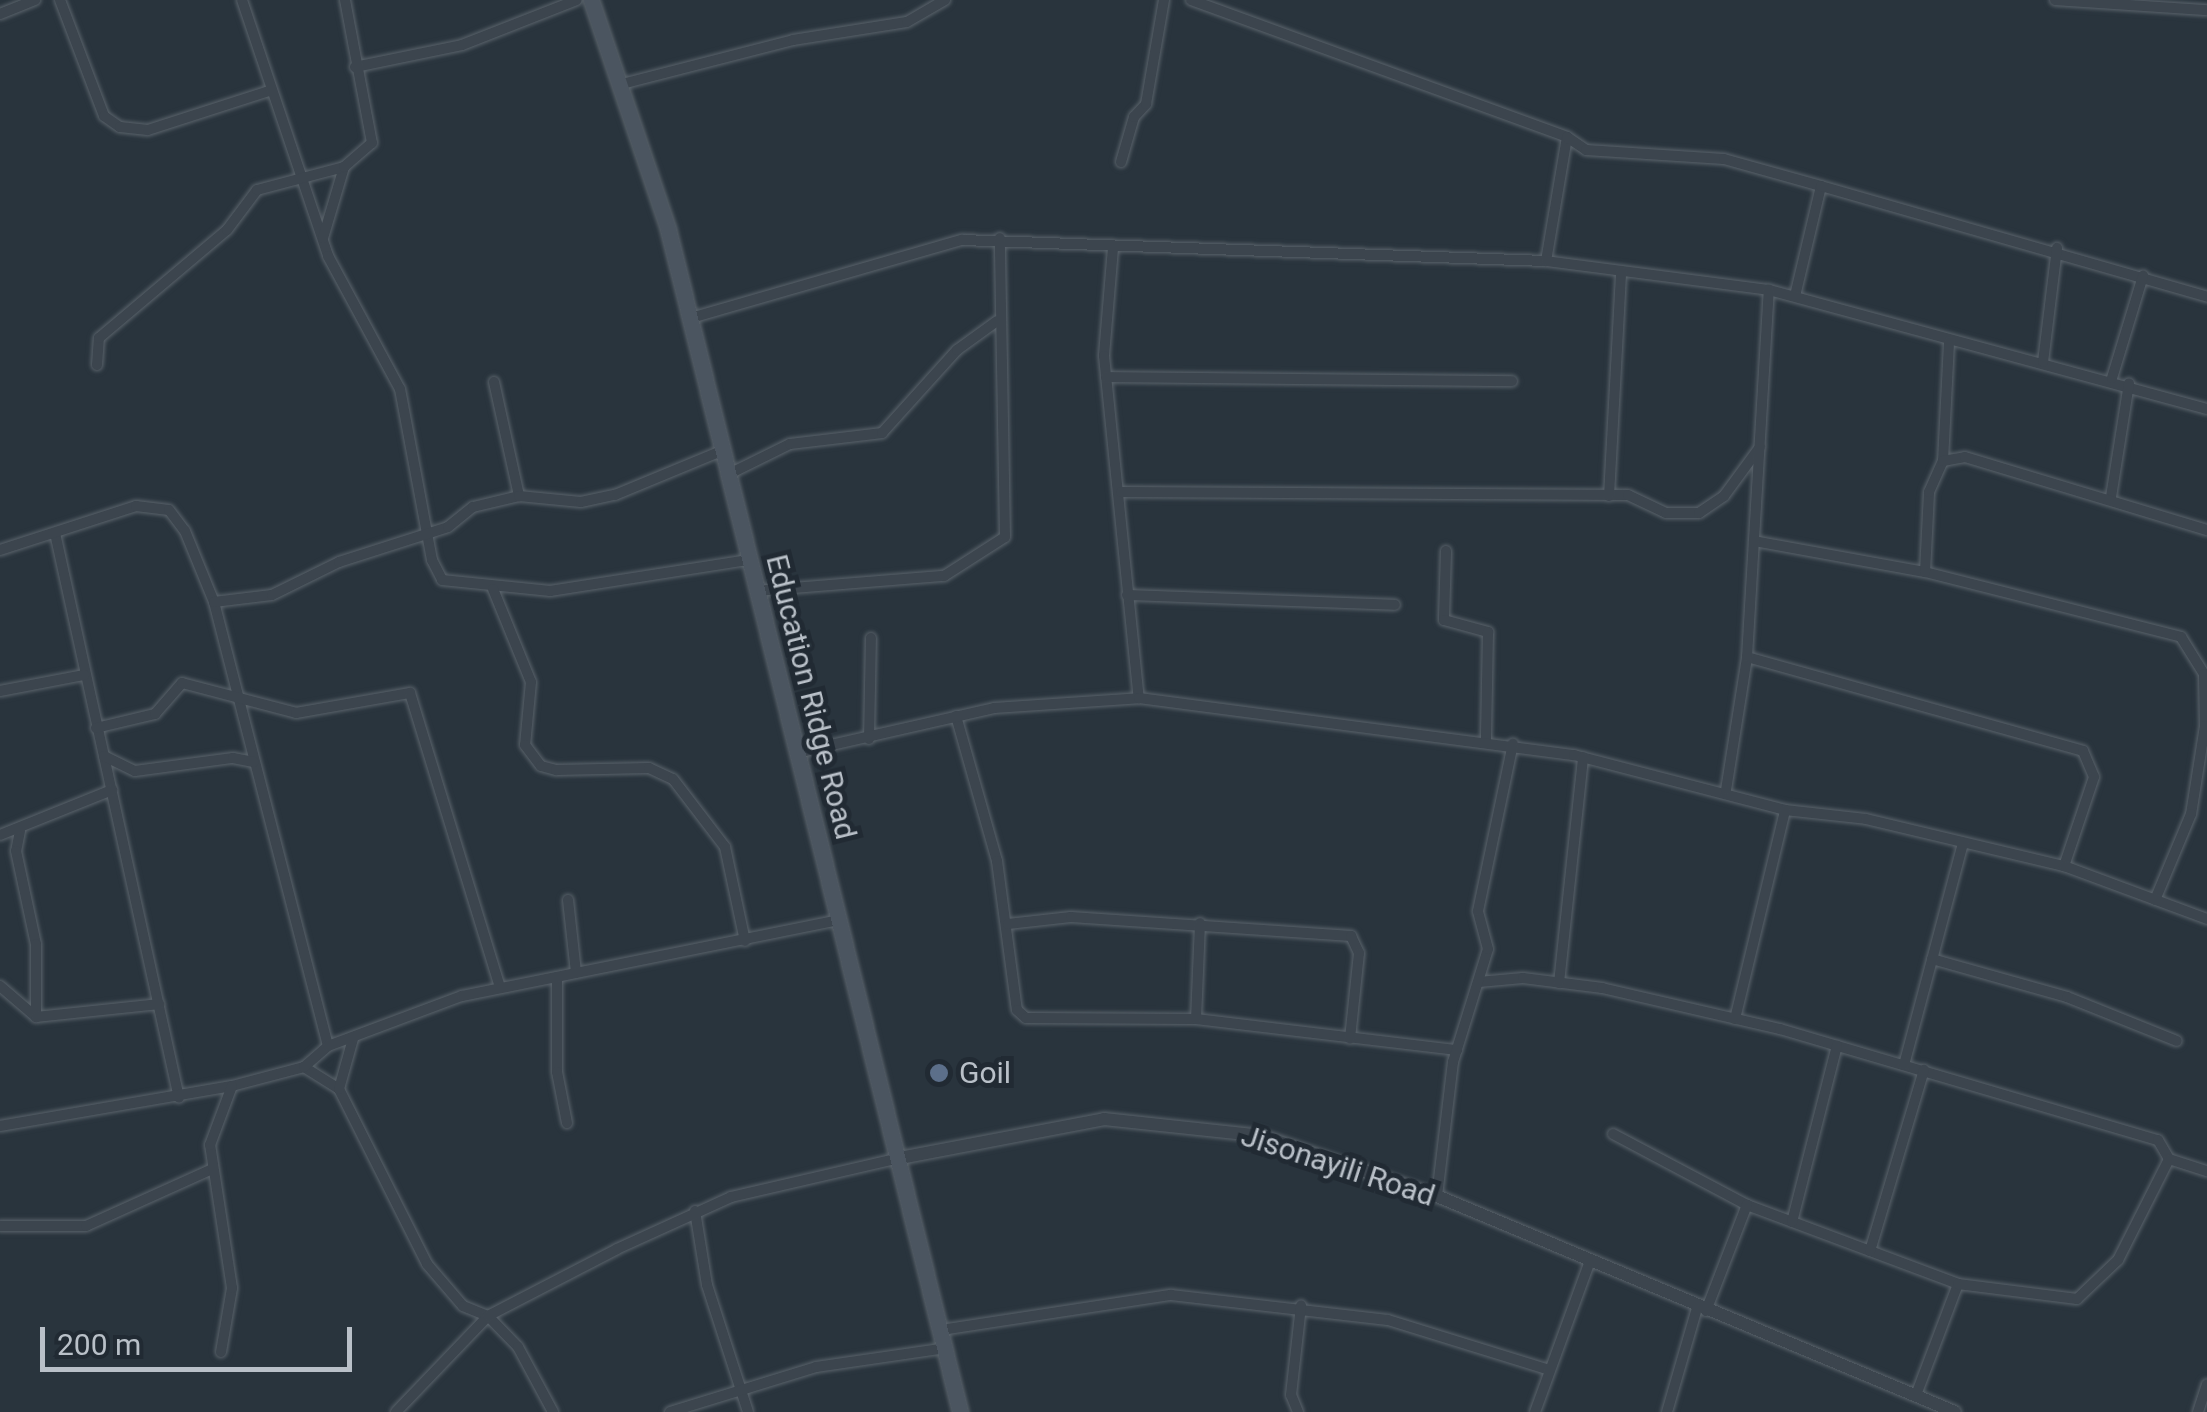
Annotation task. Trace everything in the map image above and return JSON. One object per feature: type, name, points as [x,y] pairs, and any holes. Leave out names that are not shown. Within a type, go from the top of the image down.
[{"type":"main road","name":"Education Ridge Road","points":[[590,0],[622,84],[691,318],[960,1412]]},
{"type":"street","points":[[0,14],[34,0]]},
{"type":"street","points":[[60,0],[104,116],[120,127],[148,130],[269,91]]},
{"type":"street","points":[[242,0],[269,91],[323,240],[400,389],[442,580],[494,589],[642,582],[749,560]]},
{"type":"street","points":[[97,365],[98,338],[227,230],[248,198],[301,176],[358,160],[374,132],[356,67],[345,0]]},
{"type":"street","points":[[356,67],[462,45],[577,0]]},
{"type":"street","points":[[622,84],[778,43],[907,22],[946,0]]},
{"type":"street","points":[[1121,162],[1134,116],[1146,104],[1164,0]]},
{"type":"street","points":[[1191,0],[1244,14],[1567,137],[1586,150],[1724,159],[2057,248],[2207,297]]},
{"type":"street","points":[[1244,14],[1249,0]]},
{"type":"street","points":[[2056,0],[2207,10]]},
{"type":"street","points":[[1546,261],[1567,137]]},
{"type":"street","points":[[323,240],[344,166]]},
{"type":"street","points":[[1795,296],[1822,186]]},
{"type":"street","points":[[691,318],[798,282],[1000,238],[1113,248],[1546,261],[1769,290],[1949,341],[2112,378],[2207,409]]},
{"type":"street","points":[[756,591],[944,576],[1005,537],[996,321],[1000,238]]},
{"type":"street","points":[[1113,248],[1106,377],[1121,492],[1138,698]]},
{"type":"street","points":[[2043,362],[2057,248]]},
{"type":"street","points":[[1609,496],[1621,271]]},
{"type":"street","points":[[2112,378],[2144,276]]},
{"type":"street","points":[[1726,790],[1747,656],[1769,290]]},
{"type":"street","points":[[727,474],[790,444],[882,433],[957,350],[996,321]]},
{"type":"street","points":[[1925,572],[1929,492],[1943,461],[1949,341]]},
{"type":"street","points":[[1106,377],[1512,381]]},
{"type":"street","points":[[494,382],[519,496]]},
{"type":"street","points":[[2110,497],[2129,383]]},
{"type":"street","points":[[1121,492],[1638,496],[1666,513],[1699,513],[1724,496],[1760,447]]},
{"type":"street","points":[[214,602],[272,595],[302,576],[519,496],[582,502],[615,495],[721,451]]},
{"type":"street","points":[[1943,461],[1966,457],[2110,497],[2207,530]]},
{"type":"street","points":[[0,550],[55,533],[105,511],[157,505],[185,531],[214,602],[328,1046]]},
{"type":"street","points":[[55,533],[179,1098]]},
{"type":"street","points":[[1754,541],[1925,572],[2181,637],[2206,686],[2191,814],[2156,900]]},
{"type":"street","points":[[1446,552],[1444,620],[1488,632],[1486,739]]},
{"type":"street","points":[[494,589],[531,682],[525,745],[541,766],[556,770],[650,768],[673,778],[725,847],[745,941]]},
{"type":"street","points":[[1127,594],[1395,605]]},
{"type":"street","points":[[869,739],[871,638]]},
{"type":"street","points":[[1747,656],[2082,751],[2094,776],[2064,866]]},
{"type":"street","points":[[0,691],[84,676]]},
{"type":"street","points":[[96,728],[155,714],[182,684],[239,695],[296,713],[396,690],[416,700],[500,988]]},
{"type":"street","points":[[796,754],[956,716],[1138,698],[1486,739],[1583,757],[1726,790],[1785,810],[1866,819],[2064,866],[2207,919]]},
{"type":"street","points":[[956,716],[1008,924],[1017,1010],[1026,1018],[1196,1018],[1457,1050]]},
{"type":"street","points":[[1437,1196],[1457,1050],[1488,948],[1478,911],[1513,744]]},
{"type":"street","points":[[104,756],[135,771],[233,758],[254,762]]},
{"type":"street","points":[[1560,983],[1583,757]]},
{"type":"street","points":[[0,835],[20,831],[52,809],[112,790]]},
{"type":"street","points":[[1734,1019],[1785,810]]},
{"type":"street","points":[[2191,814],[2207,813]]},
{"type":"street","points":[[20,831],[16,851],[36,944],[36,1016]]},
{"type":"street","points":[[1904,1066],[1963,843]]},
{"type":"street","points":[[568,900],[576,973]]},
{"type":"street","points":[[1008,924],[1071,917],[1351,936],[1360,953],[1350,1039]]},
{"type":"street","points":[[0,1126],[232,1086],[304,1067],[328,1046],[353,1040],[425,1007],[500,988],[838,920]]},
{"type":"street","points":[[1196,1018],[1200,923]]},
{"type":"street","points":[[1932,960],[2067,996],[2178,1041]]},
{"type":"street","points":[[557,976],[556,1072],[567,1123]]},
{"type":"street","points":[[1479,982],[1560,983],[1734,1019],[1924,1070],[2158,1140],[2169,1159],[2207,1171]]},
{"type":"street","points":[[0,986],[36,1016],[159,1004]]},
{"type":"street","points":[[339,1089],[353,1040]]},
{"type":"street","points":[[1792,1222],[1837,1046]]},
{"type":"street","points":[[304,1067],[339,1089],[427,1264],[463,1306],[488,1316],[518,1347],[553,1412]]},
{"type":"street","points":[[1870,1252],[1924,1070]]},
{"type":"street","points":[[221,1352],[232,1288],[212,1169],[212,1124],[232,1086]]},
{"type":"street","name":"Jisonayili Road","points":[[396,1412],[488,1316],[696,1210],[900,1158],[1104,1119],[1182,1123],[1262,1136],[1437,1196],[1702,1310],[1916,1395],[1930,1407],[1954,1412]]},
{"type":"street","points":[[1613,1134],[1746,1205],[1958,1284],[2077,1299],[2118,1260],[2169,1159]]},
{"type":"street","points":[[0,1226],[86,1226],[212,1169]]},
{"type":"street","points":[[1667,1412],[1702,1310],[1746,1205]]},
{"type":"street","points":[[696,1210],[707,1285],[748,1412]]},
{"type":"street","points":[[1535,1412],[1546,1370],[1590,1261]]},
{"type":"street","points":[[1916,1395],[1958,1284]]},
{"type":"street","points":[[942,1330],[1038,1309],[1171,1295],[1301,1306],[1388,1320],[1546,1370]]},
{"type":"street","points":[[1298,1412],[1291,1395],[1301,1306]]},
{"type":"street","points":[[670,1412],[816,1367],[946,1348]]},
{"type":"street","points":[[2198,1412],[2207,1384]]},
{"type":"place","name":"Goil","points":[[939,1073]]}]
